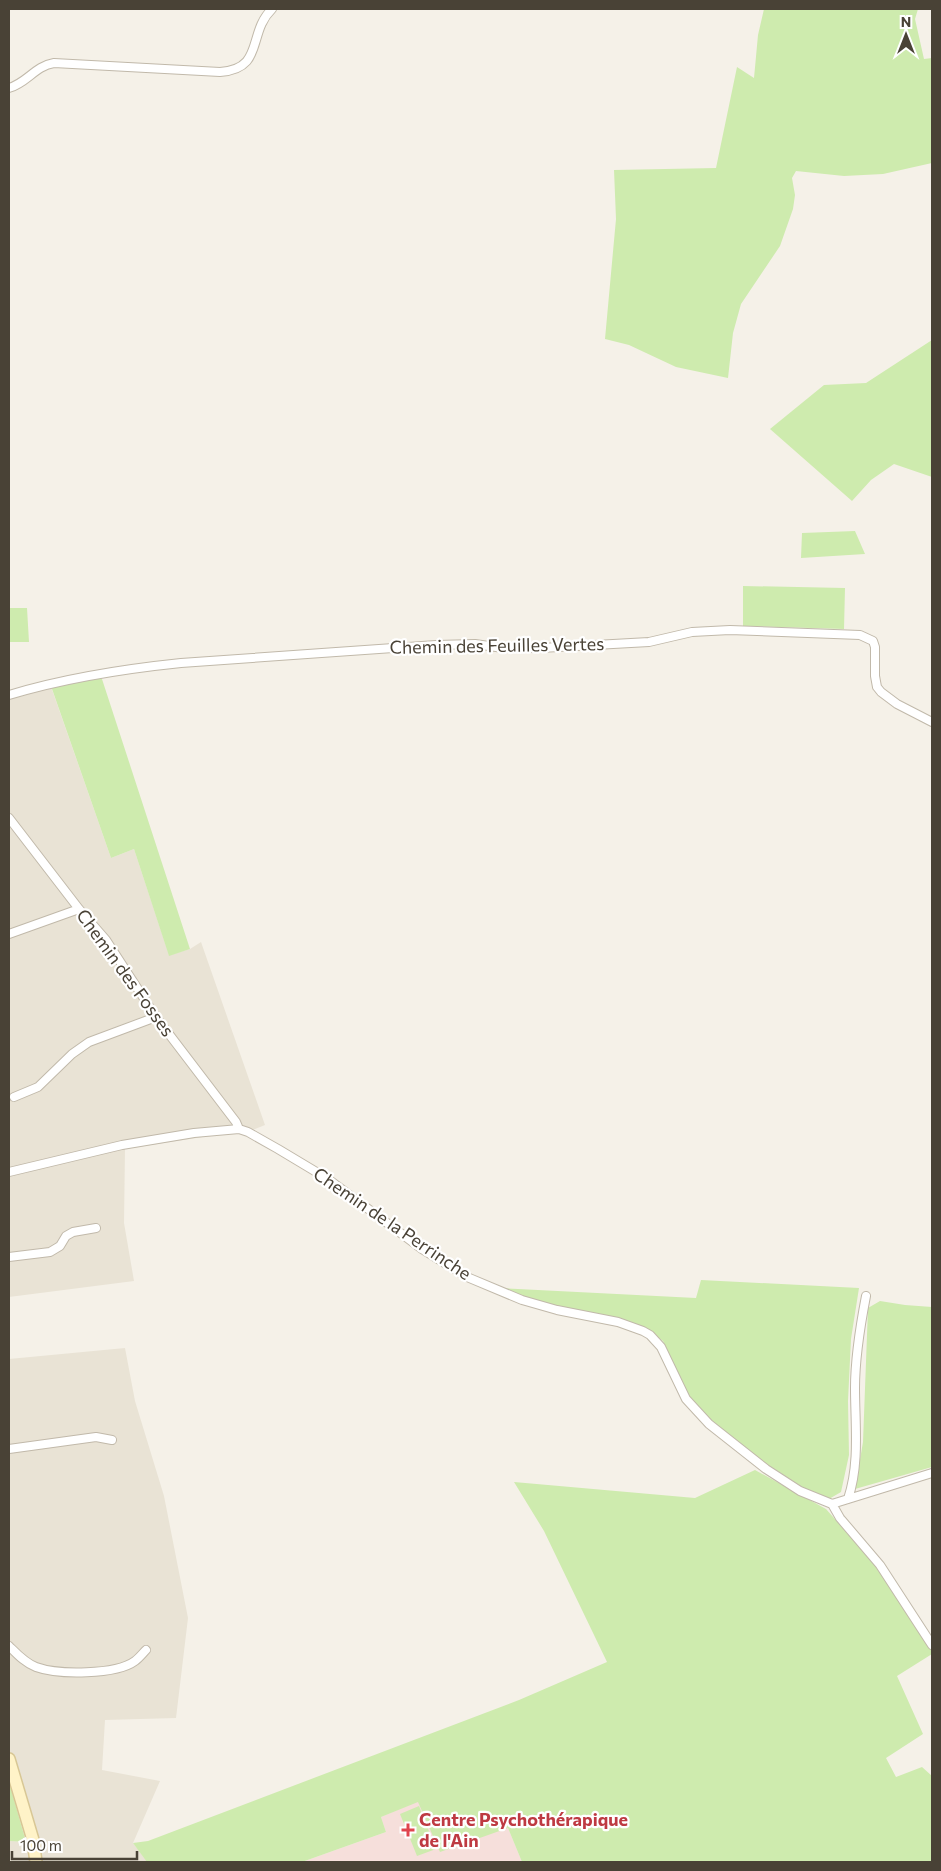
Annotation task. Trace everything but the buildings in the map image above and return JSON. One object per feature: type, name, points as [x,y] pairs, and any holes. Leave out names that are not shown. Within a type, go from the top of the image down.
[{"type":"main road","points":[[9,1759],[33,1840],[36,1862]]},
{"type":"street","points":[[9,88],[28,79],[41,67],[54,64],[220,72],[234,70],[248,61],[254,50],[262,22],[272,9]]},
{"type":"street","name":"Chemin des Feuilles Vertes","points":[[9,695],[72,678],[181,663],[436,645],[475,644],[520,648],[637,643],[692,632],[760,630],[849,634],[868,638],[873,641],[875,647],[877,687],[897,704],[932,722]]},
{"type":"street","name":"Chemin des Fosses","points":[[9,818],[79,909],[106,940],[156,1017],[236,1122],[239,1129]]},
{"type":"street","points":[[9,934],[79,909]]},
{"type":"street","points":[[14,1097],[38,1087],[72,1054],[89,1042],[156,1017]]},
{"type":"street","points":[[9,1172],[122,1145],[194,1133],[239,1129]]},
{"type":"street","name":"Chemin de la Perrinche","points":[[239,1129],[248,1132],[328,1179],[422,1249],[467,1278],[522,1300],[618,1322],[636,1327],[650,1335],[666,1356],[686,1399],[709,1424],[745,1455],[766,1470],[800,1491],[832,1504]]},
{"type":"street","points":[[9,1257],[50,1252],[60,1246],[66,1236],[73,1232],[96,1228]]},
{"type":"street","points":[[848,1499],[853,1486],[856,1464],[855,1388],[857,1345],[866,1296]]},
{"type":"street","points":[[9,1449],[96,1437],[112,1440]]},
{"type":"street","points":[[932,1473],[832,1504],[840,1518],[880,1565],[932,1645]]},
{"type":"street","points":[[9,1646],[19,1657],[35,1667],[73,1674],[121,1668],[135,1661],[146,1650]]},
{"type":"shaded area","points":[[49,681],[111,858],[134,849],[169,955],[190,949],[201,942],[265,1125],[255,1129],[125,1149],[124,1223],[134,1281],[9,1297],[9,692]]},
{"type":"shaded area","points":[[125,1348],[135,1401],[164,1496],[188,1618],[176,1718],[105,1720],[102,1770],[160,1781],[133,1843],[148,1862],[9,1862],[9,1841],[26,1842],[9,1782],[9,1359]]},
{"type":"shaded area","name":"Centre Psychothérapique de l'Ain","points":[[418,1801],[508,1828],[522,1862],[302,1862],[386,1832],[381,1817]]},
{"type":"green space","points":[[764,9],[918,9],[915,19],[924,59],[932,58],[932,163],[883,174],[844,176],[796,171],[792,178],[795,195],[793,209],[780,246],[741,304],[733,333],[728,378],[676,367],[629,345],[605,339],[616,219],[614,170],[716,168],[737,67],[754,78],[758,35]]},
{"type":"green space","points":[[932,340],[932,477],[894,464],[871,480],[852,501],[770,429],[824,385],[866,383]]},
{"type":"green space","points":[[855,531],[865,554],[801,558],[802,533]]},
{"type":"green space","points":[[743,586],[845,588],[844,629],[743,626]]},
{"type":"green space","points":[[9,608],[27,608],[29,642],[9,642]]},
{"type":"green space","points":[[101,676],[190,949],[169,956],[134,849],[111,858],[51,686]]},
{"type":"green space","points":[[701,1280],[859,1288],[851,1339],[848,1401],[849,1455],[841,1492],[829,1499],[805,1489],[753,1455],[706,1417],[688,1397],[663,1341],[645,1327],[544,1304],[498,1288],[696,1298]]},
{"type":"green space","points":[[880,1301],[932,1307],[932,1467],[855,1489],[863,1442],[868,1308]]},
{"type":"green space","points":[[755,1470],[826,1509],[872,1561],[932,1651],[932,1654],[897,1676],[923,1734],[886,1758],[896,1777],[922,1767],[932,1776],[932,1862],[522,1862],[508,1828],[440,1852],[418,1802],[381,1817],[386,1832],[302,1862],[147,1862],[133,1843],[148,1841],[519,1700],[607,1662],[544,1531],[514,1482],[695,1498]]},
{"type":"green space","points":[[9,1782],[26,1842],[9,1841]]},
{"type":"green space","points":[[419,1806],[436,1849],[417,1856],[400,1814]]},
{"type":"place","name":"Centre Psychothérapique de l'Ain","points":[[408,1830]]}]
